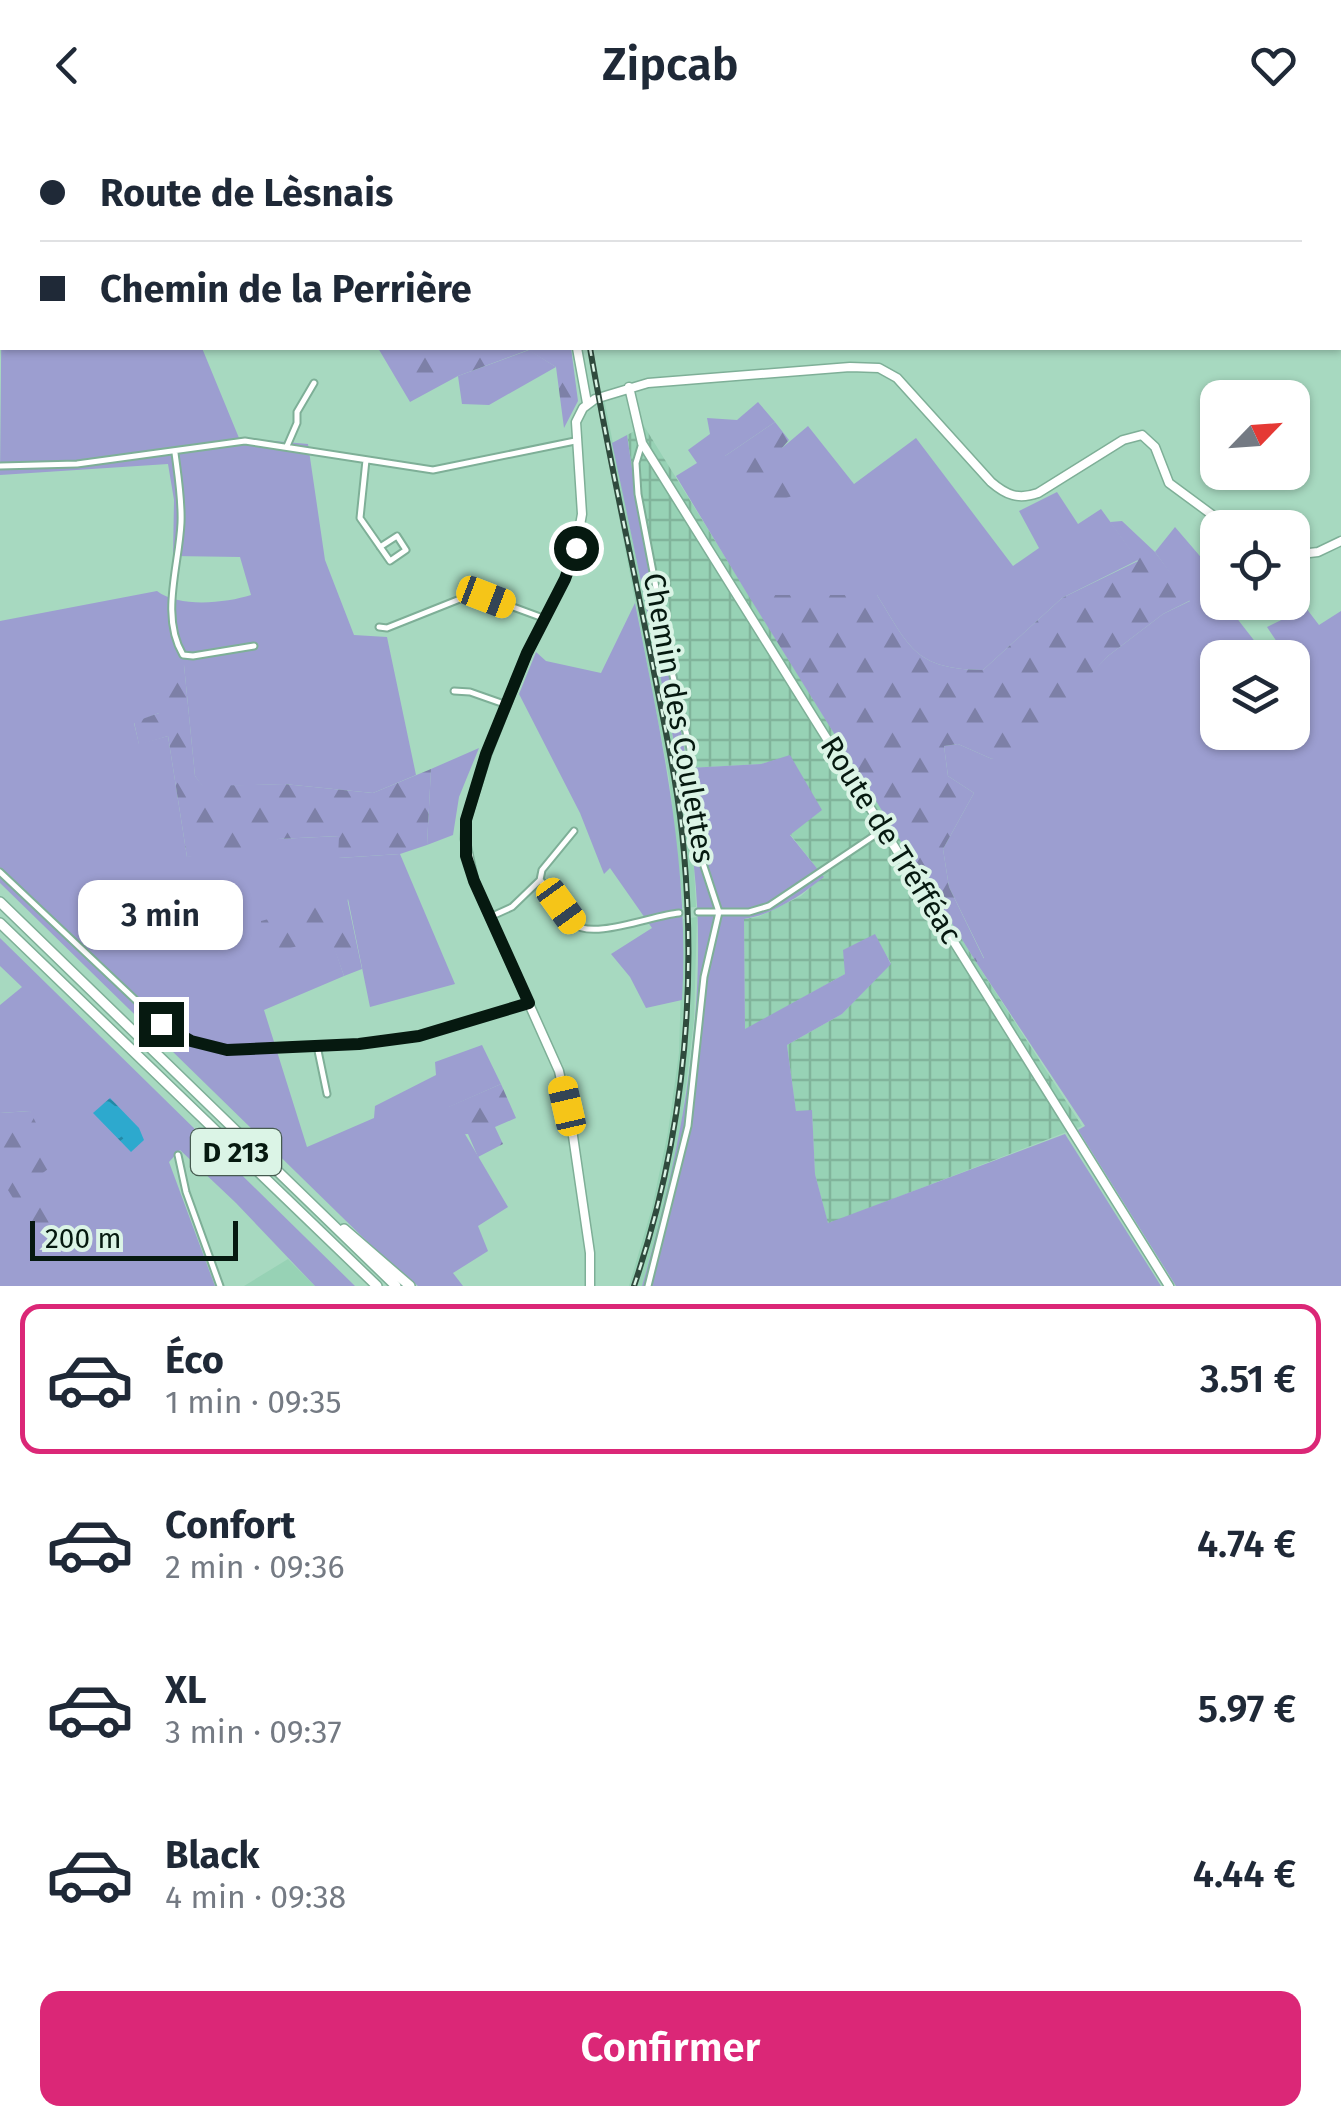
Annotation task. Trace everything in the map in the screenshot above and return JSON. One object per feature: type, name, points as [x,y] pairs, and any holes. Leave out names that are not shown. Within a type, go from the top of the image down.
[{"type":"highway","name":"D 213","points":[[0,902],[396,1286]]},
{"type":"highway","name":"D 213","points":[[0,923],[376,1286]]},
{"type":"highway","points":[[320,1213],[336,1221],[410,1286]]},
{"type":"highway","points":[[348,1259],[367,1286]]},
{"type":"street","points":[[577,350],[588,404]]},
{"type":"street","points":[[590,1286],[590,1253],[567,1106],[554,1059],[466,856],[466,820],[506,705],[576,548],[582,502],[575,441],[577,418],[588,404],[629,387],[664,381],[879,368],[897,378],[991,482],[1008,494],[1027,497],[1038,493],[1123,440],[1142,435],[1154,447],[1168,483],[1205,510]]},
{"type":"street","points":[[287,446],[297,412],[314,382]]},
{"type":"street","name":"Route de Tréfféac","points":[[629,387],[642,442],[1169,1286]]},
{"type":"street","points":[[0,466],[76,464],[245,441],[433,470],[575,441]]},
{"type":"street","name":"Chemin des Coulettes","points":[[642,442],[636,463],[638,494],[690,749],[697,844],[719,912]]},
{"type":"street","points":[[175,452],[181,519],[170,613],[178,646],[183,655],[193,656],[254,646]]},
{"type":"street","points":[[366,460],[360,518],[380,547],[390,561],[406,550],[397,536],[380,547]]},
{"type":"street","points":[[1310,553],[1341,541]]},
{"type":"street","points":[[379,626],[386,628],[470,595],[543,618]]},
{"type":"street","points":[[454,691],[470,692],[506,705]]},
{"type":"street","points":[[698,912],[749,912],[769,906],[884,830]]},
{"type":"street","points":[[490,917],[512,907],[540,880],[542,870],[574,831]]},
{"type":"street","points":[[0,872],[161,1024],[191,1041],[227,1050],[419,1036],[529,1003]]},
{"type":"street","points":[[540,880],[584,930],[679,913]]},
{"type":"street","points":[[648,1286],[688,1126],[704,976],[719,912]]},
{"type":"street","points":[[317,1046],[327,1094]]},
{"type":"street","points":[[178,1155],[186,1192],[220,1286]]},
{"type":"shaded area","points":[[604,399],[678,764],[696,907],[683,908],[669,778],[597,402]]},
{"type":"shaded area","points":[[644,426],[1082,1126],[828,1224],[815,1174],[812,1111],[796,1112],[787,1045],[842,1014],[891,963],[874,935],[845,974],[745,1030],[744,919],[758,917],[801,896],[823,876],[790,834],[790,756],[761,764],[688,768],[627,435]]},
{"type":"shaded area","points":[[697,917],[694,1020],[681,1127],[643,1283],[629,1286],[652,1208],[668,1132],[679,1053],[683,919]]},
{"type":"shaded area","points":[[288,1259],[315,1286],[244,1286]]},
{"type":"green space","points":[[1,350],[203,350],[239,438],[308,444],[325,560],[354,635],[387,637],[416,775],[373,793],[284,784],[203,787],[195,776],[184,665],[159,713],[134,723],[139,744],[168,736],[187,857],[278,839],[340,836],[339,858],[400,854],[455,984],[370,1007],[348,899],[331,937],[344,976],[264,1010],[307,1147],[374,1118],[375,1106],[436,1075],[435,1062],[482,1045],[501,1084],[449,1107],[508,1207],[478,1226],[488,1251],[453,1273],[463,1286],[418,1286],[385,1259],[0,883],[0,621],[157,591],[190,602],[251,595],[240,557],[173,556],[174,500],[168,464],[0,475]]},
{"type":"green space","points":[[379,350],[528,350],[458,376],[410,402]]},
{"type":"green space","points":[[528,350],[571,350],[578,401],[564,428],[556,367]]},
{"type":"green space","points":[[529,350],[556,367],[489,405],[462,404],[458,376]]},
{"type":"green space","points":[[758,402],[775,422],[725,456],[782,448],[808,426],[854,484],[916,438],[1013,566],[1039,548],[1019,511],[1057,492],[1078,524],[1101,509],[1138,560],[1062,598],[983,670],[960,669],[928,660],[907,642],[877,595],[748,595],[676,476],[697,463],[688,450],[710,434],[707,418],[737,420]]},
{"type":"green space","points":[[775,422],[789,440],[782,448],[811,489],[762,507],[725,456]]},
{"type":"green space","points":[[627,435],[688,768],[761,764],[790,755],[822,810],[790,835],[824,877],[786,903],[744,919],[745,1029],[845,974],[843,950],[875,934],[891,964],[842,1014],[787,1045],[796,1111],[812,1110],[815,1174],[828,1223],[1065,1134],[1161,1286],[642,1286],[669,1184],[688,1079],[698,973],[698,920],[676,750],[612,443]]},
{"type":"green space","points":[[1122,521],[1155,552],[1191,600],[1163,614],[1108,656],[1023,747],[992,759],[958,744],[944,746],[948,776],[974,793],[943,849],[949,887],[984,959],[976,962],[748,595],[877,595],[907,642],[928,660],[960,669],[983,670],[1062,598],[1138,561],[1110,522]]},
{"type":"green space","points":[[1175,527],[1200,556],[1200,620],[1238,620],[1254,640],[1200,640],[1200,750],[1310,750],[1310,640],[1276,640],[1267,627],[1281,620],[1310,620],[1310,613],[1319,625],[1341,611],[1341,1286],[1176,1286],[1078,1130],[1085,1126],[976,962],[984,958],[949,887],[943,849],[974,793],[948,776],[944,746],[958,744],[992,759],[1071,694],[1108,656],[1163,614],[1190,601],[1155,552]]},
{"type":"green space","points":[[635,603],[671,800],[682,900],[682,1000],[646,1008],[630,977],[611,954],[652,928],[610,868],[604,874],[580,813],[519,694],[536,652],[546,661],[601,673]]},
{"type":"green space","points":[[184,665],[195,776],[203,786],[284,784],[373,793],[431,769],[427,845],[400,854],[338,858],[339,836],[278,839],[260,853],[187,857],[168,736],[139,745],[134,722],[159,713],[162,670]]},
{"type":"green space","points":[[479,748],[459,797],[453,835],[427,845],[431,769]]},
{"type":"green space","points":[[347,898],[362,969],[344,976],[330,937],[262,956],[261,921]]},
{"type":"green space","points":[[0,938],[355,1286],[315,1286],[180,1150],[169,1162],[215,1286],[0,1286],[0,1177],[40,1174],[30,1111],[0,1113],[0,1005],[22,987],[0,966]]},
{"type":"green space","points":[[501,1084],[516,1118],[495,1127],[503,1144],[478,1157],[468,1134],[455,1135],[448,1107]]},
{"type":"green space","points":[[30,1111],[56,1163],[40,1175],[78,1236],[46,1252],[0,1177],[0,1113]]},
{"type":"water","points":[[110,1098],[139,1128],[144,1140],[131,1152],[93,1113]]},
{"type":"railway","points":[[590,350],[671,760],[682,829],[688,908],[686,1018],[674,1127],[634,1286]]},
{"type":"route","points":[[161,1024],[191,1041],[227,1050],[359,1044],[419,1036],[529,1003],[474,881],[464,839],[486,754],[576,548]]}]
